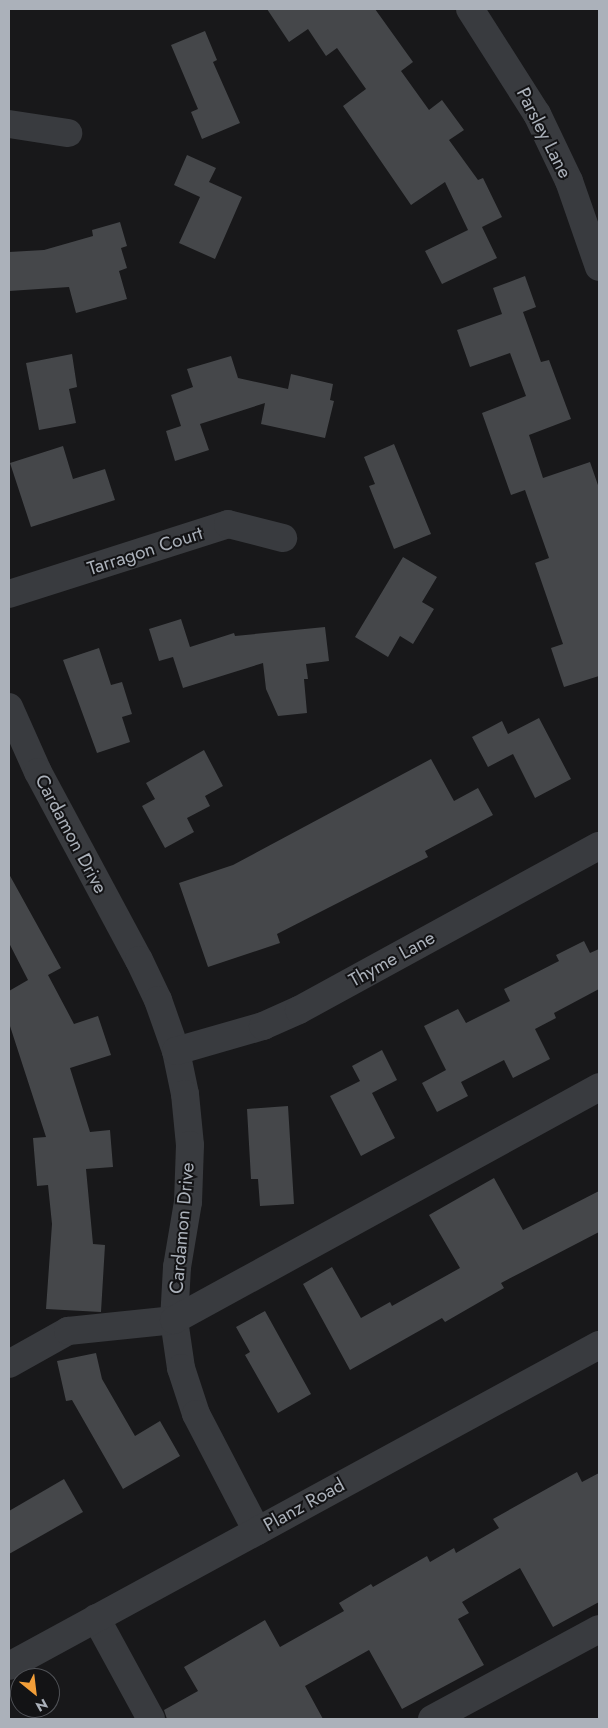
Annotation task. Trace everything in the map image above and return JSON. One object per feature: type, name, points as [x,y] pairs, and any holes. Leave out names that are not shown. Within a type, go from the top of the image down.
[{"type":"street","name":"Parsley Lane","points":[[470,9],[537,114],[569,182],[599,267]]},
{"type":"street","points":[[9,124],[68,133]]},
{"type":"street","name":"Tarragon Court","points":[[9,594],[228,524],[283,538]]},
{"type":"street","name":"Cardamon Drive","points":[[9,707],[38,772],[147,976],[176,1051],[185,1094],[190,1145],[188,1202],[177,1267],[174,1320],[181,1368],[196,1414],[257,1531]]},
{"type":"street","name":"Thyme Lane","points":[[176,1051],[264,1026],[299,1010],[599,846]]},
{"type":"street","points":[[9,1364],[68,1331],[174,1320],[599,1088]]},
{"type":"street","name":"Planz Road","points":[[9,1666],[599,1345]]},
{"type":"street","points":[[96,1618],[151,1719]]},
{"type":"street","points":[[432,1719],[599,1628]]},
{"type":"building","points":[[267,9],[375,9],[413,62],[401,71],[429,110],[442,100],[464,130],[449,140],[478,180],[483,178],[502,217],[482,227],[497,258],[442,284],[425,251],[468,230],[445,182],[411,205],[343,106],[366,89],[337,48],[326,56],[308,29],[289,42]]},
{"type":"building","points":[[205,31],[217,60],[213,62],[240,123],[202,139],[191,112],[198,109],[171,45]]},
{"type":"building","points":[[187,155],[216,168],[209,182],[242,197],[215,259],[179,243],[200,197],[174,185]]},
{"type":"building","points":[[120,222],[127,246],[121,248],[127,268],[119,271],[127,299],[76,313],[69,287],[9,291],[9,252],[44,250],[93,236],[92,230]]},
{"type":"building","points":[[525,276],[536,307],[523,312],[541,362],[549,360],[571,419],[529,435],[543,478],[590,462],[599,488],[599,676],[564,687],[551,648],[563,644],[535,563],[549,558],[525,490],[511,495],[482,413],[526,396],[510,353],[470,367],[457,330],[502,314],[493,288]]},
{"type":"building","points":[[72,354],[77,387],[69,389],[76,423],[39,430],[26,363]]},
{"type":"building","points":[[231,356],[238,378],[288,389],[291,374],[333,384],[330,400],[334,401],[325,438],[261,424],[265,403],[200,424],[209,450],[175,461],[166,431],[181,426],[171,395],[193,387],[187,369]]},
{"type":"building","points":[[394,444],[431,534],[394,549],[369,486],[375,484],[364,457]]},
{"type":"building","points":[[63,446],[73,479],[105,469],[115,500],[31,527],[10,463]]},
{"type":"building","points":[[403,557],[437,577],[422,602],[434,609],[413,644],[400,636],[388,657],[355,637]]},
{"type":"building","points":[[181,619],[190,647],[234,633],[235,636],[325,627],[329,661],[306,664],[308,679],[304,679],[307,713],[278,716],[266,689],[263,663],[183,688],[173,657],[159,661],[149,629]]},
{"type":"building","points":[[99,648],[111,685],[122,682],[132,714],[122,717],[130,742],[97,753],[63,660]]},
{"type":"building","points":[[539,718],[571,779],[535,798],[513,754],[488,767],[472,737],[502,721],[508,734]]},
{"type":"building","points":[[204,750],[223,786],[205,796],[210,806],[187,818],[194,832],[165,848],[142,806],[155,799],[146,783]]},
{"type":"building","points":[[431,759],[454,801],[478,788],[493,815],[425,851],[428,857],[277,934],[280,943],[208,967],[179,883],[233,865]]},
{"type":"building","points":[[9,874],[61,968],[48,975],[74,1024],[98,1016],[111,1055],[70,1068],[90,1132],[110,1130],[113,1167],[86,1169],[93,1244],[105,1245],[101,1312],[46,1309],[52,1224],[48,1185],[37,1186],[33,1138],[46,1137],[9,1023],[9,991],[28,980],[9,943]]},
{"type":"building","points":[[584,941],[590,953],[599,949],[599,989],[554,1013],[556,1018],[535,1029],[550,1059],[513,1078],[504,1060],[461,1082],[468,1096],[437,1112],[422,1083],[446,1070],[424,1026],[458,1009],[466,1023],[510,1001],[504,989],[559,961],[556,955]]},
{"type":"building","points":[[382,1050],[397,1080],[372,1093],[395,1138],[361,1156],[330,1096],[360,1081],[352,1066]]},
{"type":"building","points":[[288,1106],[294,1204],[260,1206],[258,1179],[251,1179],[247,1109]]},
{"type":"building","points":[[494,1178],[523,1230],[599,1191],[599,1232],[501,1283],[504,1288],[445,1322],[442,1318],[350,1370],[303,1284],[332,1267],[361,1318],[390,1302],[392,1306],[460,1268],[429,1215]]},
{"type":"building","points":[[265,1311],[311,1394],[278,1413],[245,1355],[250,1352],[236,1327]]},
{"type":"building","points":[[96,1353],[102,1379],[135,1436],[160,1421],[180,1456],[123,1489],[72,1400],[66,1401],[57,1361]]},
{"type":"building","points":[[577,1472],[582,1482],[599,1473],[599,1602],[553,1627],[520,1568],[462,1602],[469,1613],[458,1619],[484,1665],[402,1709],[369,1650],[305,1686],[323,1719],[167,1719],[164,1710],[198,1691],[184,1667],[265,1620],[280,1647],[344,1611],[339,1603],[371,1584],[373,1587],[427,1556],[430,1562],[454,1548],[456,1553],[499,1528],[493,1519]]},
{"type":"building","points":[[64,1479],[83,1512],[9,1554],[9,1511]]}]
